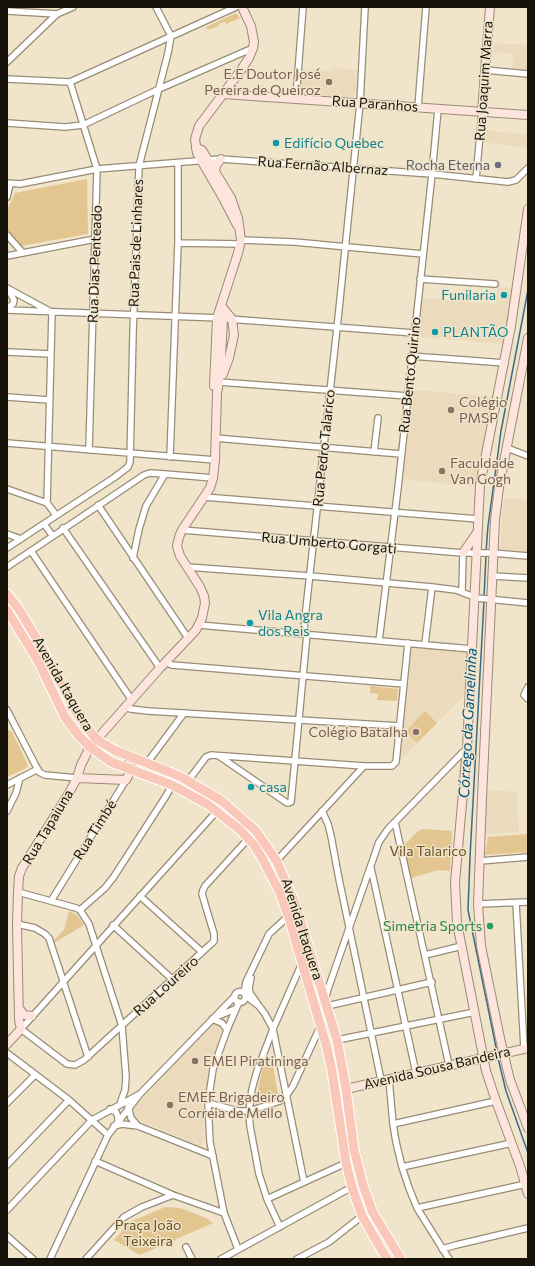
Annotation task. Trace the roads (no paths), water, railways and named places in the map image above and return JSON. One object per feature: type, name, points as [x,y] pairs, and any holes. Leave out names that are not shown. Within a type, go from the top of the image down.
[{"type":"main road","name":"Avenida Itaquera","points":[[7,594],[18,608],[38,641],[78,715],[96,739],[129,757],[168,771],[222,801],[246,821],[265,843],[276,860],[297,908],[337,1040],[346,1089],[354,1150],[362,1185],[373,1213],[401,1259]]},
{"type":"main road","name":"Avenida Itaquera","points":[[7,610],[38,661],[65,717],[90,748],[111,762],[172,785],[191,794],[217,811],[239,829],[248,839],[269,869],[288,916],[327,1048],[346,1163],[352,1188],[362,1216],[387,1259]]},
{"type":"main road","points":[[327,1048],[332,1058],[338,1084],[341,1088],[346,1089]]},
{"type":"street","points":[[7,62],[57,14],[73,7]]},
{"type":"street","points":[[156,7],[171,36]]},
{"type":"street","points":[[7,79],[70,82],[236,7]]},
{"type":"street","points":[[238,227],[205,161],[202,150],[196,148],[195,139],[199,126],[249,58],[253,48],[254,42],[251,26],[242,7]]},
{"type":"street","points":[[296,99],[303,7]]},
{"type":"street","name":"Rua Pedro Talarico","points":[[220,756],[288,803],[291,802],[303,675],[306,634],[304,627],[346,246],[360,103],[365,7]]},
{"type":"street","points":[[418,107],[426,7]]},
{"type":"street","name":"Rua Joaquim Marra","points":[[476,179],[490,7]]},
{"type":"street","points":[[7,11],[57,14]]},
{"type":"street","name":"Rua Pais de Linhares","points":[[130,454],[139,166],[171,36]]},
{"type":"street","points":[[7,124],[65,127],[83,125],[159,89],[253,48]]},
{"type":"street","points":[[485,70],[528,74]]},
{"type":"street","name":"Rua Dias Penteado","points":[[70,82],[97,169],[89,450]]},
{"type":"street","name":"Rua Paranhos","points":[[223,94],[528,115]]},
{"type":"street","name":"Rua Bento Quirino","points":[[379,641],[408,396],[438,109]]},
{"type":"street","points":[[215,170],[221,159]]},
{"type":"street","name":"Rua Fernão Albernaz","points":[[8,184],[20,184],[45,180],[97,169],[221,159],[432,174],[512,182],[528,168]]},
{"type":"street","points":[[205,161],[215,170],[231,198],[238,218],[241,242],[221,307],[214,382],[217,393]]},
{"type":"street","points":[[170,457],[176,317],[178,163]]},
{"type":"street","points":[[7,197],[8,184]]},
{"type":"street","points":[[528,209],[512,319],[480,485],[477,532],[478,553],[467,748],[455,882],[457,917],[485,1057],[496,1101],[512,1143],[528,1194]]},
{"type":"street","points":[[7,235],[23,253]]},
{"type":"street","points":[[7,256],[95,239]]},
{"type":"street","points":[[178,243],[294,242],[423,254]]},
{"type":"street","points":[[420,279],[495,284]]},
{"type":"street","points":[[8,289],[52,313]]},
{"type":"street","points":[[7,309],[12,306],[14,300],[8,289]]},
{"type":"street","points":[[34,312],[38,308],[36,303]]},
{"type":"street","points":[[219,382],[233,345],[234,327],[232,319],[221,307]]},
{"type":"street","points":[[7,309],[52,313],[220,318],[414,333]]},
{"type":"street","points":[[52,313],[47,503],[56,516]]},
{"type":"street","points":[[220,318],[219,382],[217,393],[213,478],[210,488],[182,530],[177,546],[180,556],[200,587],[204,596],[204,611],[199,625],[472,649]]},
{"type":"street","points":[[528,338],[499,487],[491,553],[493,576],[489,599],[478,904],[482,952],[502,1053],[510,1080],[528,1128]]},
{"type":"street","points":[[7,352],[51,354]]},
{"type":"street","points":[[411,356],[504,363]]},
{"type":"street","points":[[219,382],[408,396]]},
{"type":"street","points":[[7,397],[49,400]]},
{"type":"street","points":[[374,452],[378,418]]},
{"type":"street","points":[[215,438],[401,454]]},
{"type":"street","points":[[7,443],[215,460]]},
{"type":"street","points":[[507,448],[528,456]]},
{"type":"street","points":[[7,548],[128,467],[130,462],[130,454]]},
{"type":"street","points":[[7,567],[52,535],[144,475],[150,473],[213,478]]},
{"type":"street","points":[[133,558],[144,511],[165,474]]},
{"type":"street","points":[[7,489],[47,503]]},
{"type":"street","points":[[204,497],[478,519]]},
{"type":"street","points":[[98,505],[188,638]]},
{"type":"street","points":[[44,524],[52,535]]},
{"type":"street","points":[[64,528],[162,665],[404,684]]},
{"type":"street","name":"Rua Umberto Gorgati","points":[[182,530],[464,554],[491,553],[528,556]]},
{"type":"street","points":[[462,591],[464,554],[477,532]]},
{"type":"street","points":[[7,534],[21,539]]},
{"type":"street","points":[[31,550],[131,699]]},
{"type":"street","points":[[186,567],[385,582],[462,591],[475,598],[528,603]]},
{"type":"street","points":[[493,576],[528,578]]},
{"type":"street","points":[[425,644],[432,587]]},
{"type":"street","name":"Rua Tapaiuna","points":[[21,1028],[19,1008],[17,924],[19,876],[22,868],[68,795],[77,778],[81,764],[96,739],[199,625]]},
{"type":"street","points":[[188,781],[206,757],[211,755],[364,766],[392,766],[396,762],[408,643]]},
{"type":"street","points":[[526,697],[528,688]]},
{"type":"street","points":[[124,707],[131,709],[298,721],[400,726]]},
{"type":"street","points":[[7,710],[41,774],[77,778],[126,780]]},
{"type":"street","points":[[147,763],[184,713]]},
{"type":"street","points":[[7,725],[13,722]]},
{"type":"street","points":[[432,982],[364,998],[326,1003],[328,989],[379,842],[383,835],[395,822],[467,748]]},
{"type":"street","points":[[129,757],[131,770]]},
{"type":"street","points":[[269,869],[364,766]]},
{"type":"street","points":[[7,785],[38,769]]},
{"type":"street","name":"Rua Timbé","points":[[51,901],[131,770]]},
{"type":"street","points":[[7,811],[16,793],[20,778]]},
{"type":"street","points":[[80,910],[105,888],[113,878],[172,785]]},
{"type":"street","points":[[7,1044],[217,811]]},
{"type":"street","points":[[322,811],[328,824],[371,1034],[385,1080],[402,1167],[417,1208],[449,1259]]},
{"type":"street","points":[[395,822],[426,955],[449,1065]]},
{"type":"street","name":"Rua Loureiro","points":[[21,1028],[68,1064],[75,1065],[88,1057],[212,943],[214,938],[202,894],[203,890],[248,839]]},
{"type":"street","points":[[480,861],[528,857]]},
{"type":"street","points":[[370,866],[416,1073]]},
{"type":"street","points":[[18,892],[80,910],[89,924],[122,1026],[126,1077],[122,1103]]},
{"type":"street","points":[[140,896],[202,952]]},
{"type":"street","points":[[478,904],[528,902]]},
{"type":"street","points":[[516,903],[526,1048]]},
{"type":"street","points":[[238,1249],[224,1213],[213,1156],[208,1118],[208,1103],[214,1069],[235,1009],[239,1002],[244,1000],[246,982],[269,934],[297,908]]},
{"type":"street","points":[[17,924],[35,928],[49,938],[88,1057]]},
{"type":"street","points":[[113,925],[173,980]]},
{"type":"street","points":[[426,955],[462,946]]},
{"type":"street","points":[[280,1227],[267,1199],[259,1174],[250,1126],[249,1111],[252,1089],[257,1071],[273,1029],[302,962]]},
{"type":"street","points":[[253,970],[249,988],[250,993],[265,1014],[273,1029],[304,1182]]},
{"type":"street","points":[[50,1259],[95,1161],[108,1135],[118,1120],[140,1094],[235,996],[236,993],[239,991],[245,994],[259,1006]]},
{"type":"street","points":[[235,996],[239,1002]]},
{"type":"street","points":[[19,1008],[24,1015],[32,1016]]},
{"type":"street","points":[[212,1019],[235,1009]]},
{"type":"street","points":[[337,1040],[475,1012]]},
{"type":"street","points":[[212,1019],[222,1023],[227,1030]]},
{"type":"street","points":[[208,1103],[238,1111],[249,1111],[272,1104],[286,1096],[299,1075],[321,1026]]},
{"type":"street","name":"Avenida Sousa Bandeira","points":[[346,1089],[526,1048]]},
{"type":"street","points":[[7,1054],[69,1100],[108,1135]]},
{"type":"street","points":[[7,1103],[35,1075]]},
{"type":"street","points":[[7,1210],[92,1120],[140,1094]]},
{"type":"street","points":[[7,1165],[69,1100]]},
{"type":"street","points":[[393,1124],[496,1101]]},
{"type":"street","points":[[122,1103],[127,1104],[131,1118],[138,1126]]},
{"type":"street","points":[[110,1109],[116,1112],[118,1120]]},
{"type":"street","points":[[114,1126],[122,1124],[138,1126],[213,1156]]},
{"type":"street","points":[[402,1167],[512,1143]]},
{"type":"street","points":[[95,1161],[174,1195],[224,1213]]},
{"type":"street","points":[[267,1199],[346,1163]]},
{"type":"street","points":[[417,1208],[526,1184]]},
{"type":"street","points":[[155,1187],[157,1194],[155,1202]]},
{"type":"street","points":[[221,1259],[352,1188]]},
{"type":"street","points":[[86,1259],[124,1217],[155,1202],[174,1195]]},
{"type":"street","points":[[297,1259],[329,1242],[362,1216]]},
{"type":"street","points":[[442,1249],[528,1228]]},
{"type":"street","points":[[7,1236],[33,1259]]},
{"type":"street","points":[[186,1247],[192,1259]]},
{"type":"waterway","name":"Córrego da Gamelinha","points":[[486,552],[488,526],[501,431],[528,290]]},
{"type":"waterway","name":"Córrego da Gamelinha","points":[[484,598],[486,555]]},
{"type":"waterway","name":"Córrego da Gamelinha","points":[[484,601],[468,910],[497,1052]]},
{"type":"waterway","name":"Córrego da Gamelinha","points":[[498,1058],[506,1091],[528,1153]]},
{"type":"place","name":"E.E Doutor José Pereira de Queiroz","points":[[329,82]]},
{"type":"place","name":"Edifício Quebec","points":[[276,143]]},
{"type":"place","name":"Rocha Eterna","points":[[498,165]]},
{"type":"place","name":"Funilaria","points":[[504,295]]},
{"type":"place","name":"PLANTÃO","points":[[435,332]]},
{"type":"place","name":"Colégio PMSP","points":[[451,410]]},
{"type":"place","name":"Faculdade Van Gogh","points":[[442,471]]},
{"type":"place","name":"Vila Angra dos Reis","points":[[250,623]]},
{"type":"place","name":"Colégio Batalha","points":[[416,732]]},
{"type":"place","name":"casa","points":[[251,787]]},
{"type":"place","name":"Simetria Sports","points":[[490,926]]},
{"type":"place","name":"EMEI Piratininga","points":[[195,1061]]},
{"type":"place","name":"EMEF Brigadeiro Correia de Mello","points":[[170,1105]]},
{"type":"park label","name":"Vila Talarico","points":[[428,851]]},
{"type":"park label","name":"Praça João Teixeira","points":[[148,1234]]}]
